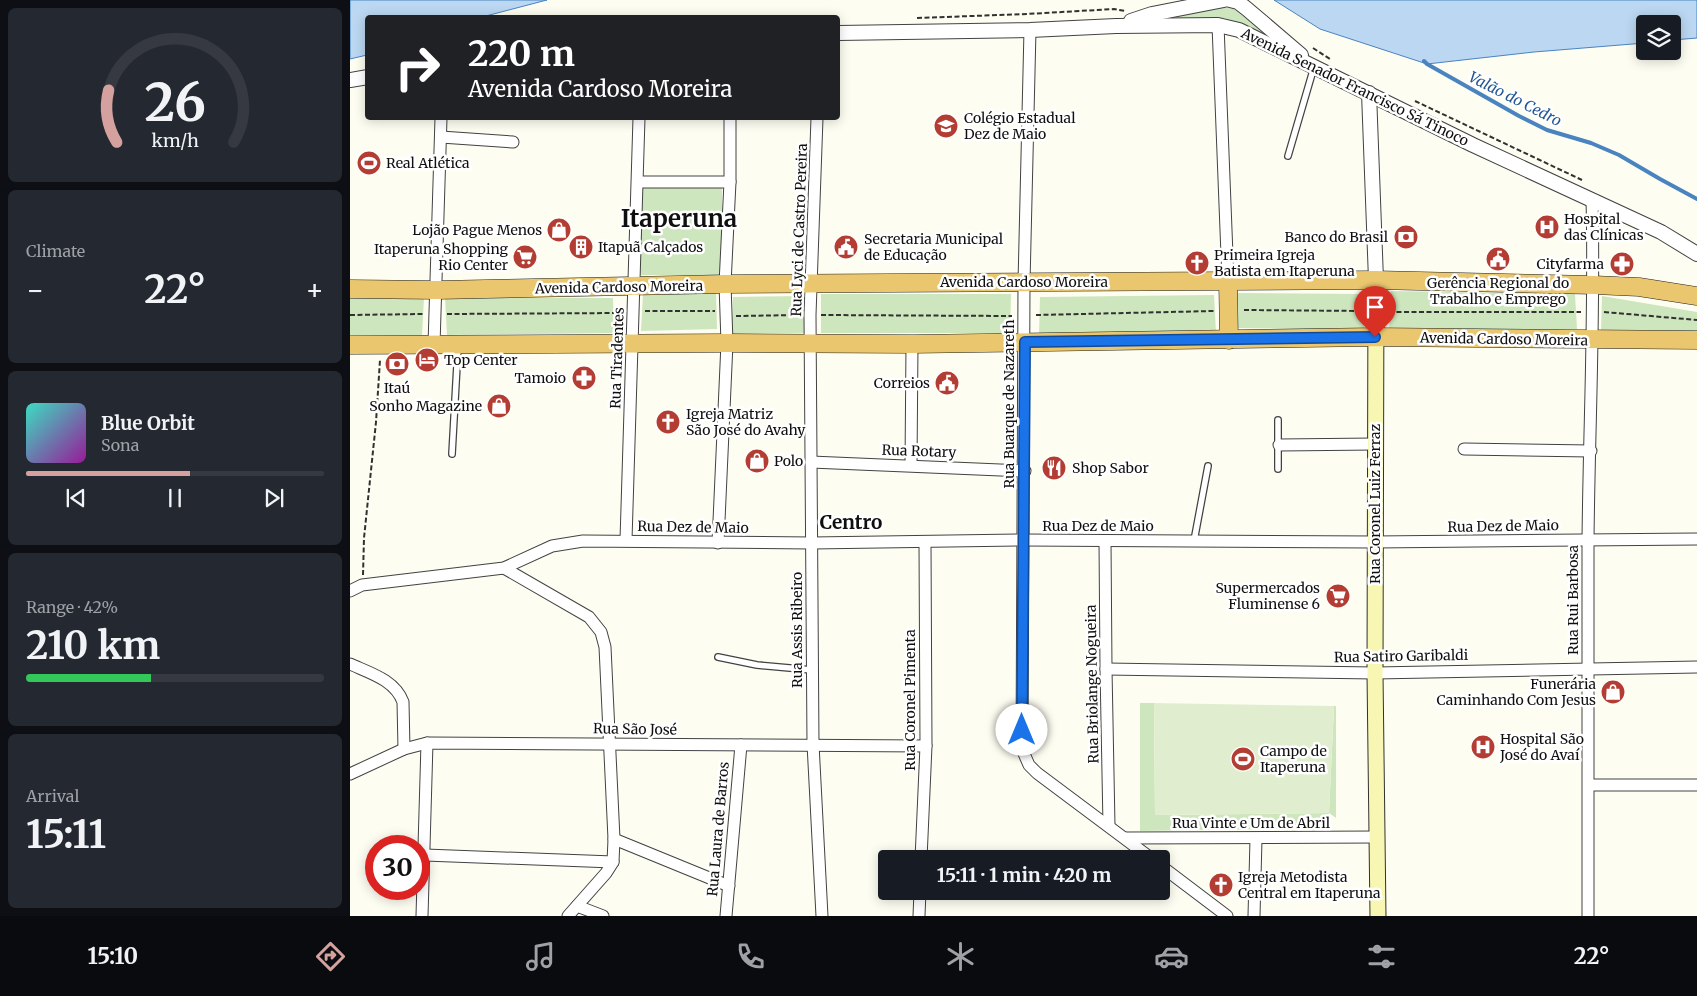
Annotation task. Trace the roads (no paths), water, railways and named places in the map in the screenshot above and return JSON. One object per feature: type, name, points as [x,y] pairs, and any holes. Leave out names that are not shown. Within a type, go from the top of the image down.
[{"type":"highway","name":"Avenida Cardoso Moreira","points":[[350,289],[437,290],[725,284],[1376,280],[1639,287],[1697,296]]},
{"type":"highway","points":[[1228,281],[1229,340]]},
{"type":"highway","name":"Avenida Cardoso Moreira","points":[[350,345],[912,344],[1375,337],[1697,340]]},
{"type":"main road","name":"Rua Coronel Luiz Ferraz","points":[[1376,280],[1375,673],[1378,916]]},
{"type":"street","points":[[1116,26],[1152,14],[1224,0]]},
{"type":"street","points":[[1230,0],[1238,2],[1247,9],[1314,67]]},
{"type":"street","points":[[1218,25],[1228,281]]},
{"type":"street","name":"Avenida Senador Francisco Sá Tinoco","points":[[840,33],[1218,25],[1239,30],[1473,144],[1661,232],[1697,254]]},
{"type":"street","name":"Rua Buarque de Nazareth","points":[[1030,30],[1024,283],[1025,471],[1022,749],[1028,765],[1037,773],[1141,850]]},
{"type":"street","points":[[350,80],[365,78]]},
{"type":"street","name":"Rua Coronel Luiz Ferraz","points":[[1369,93],[1376,280]]},
{"type":"street","points":[[434,345],[441,120]]},
{"type":"street","name":"Rua Tiradentes","points":[[626,540],[639,120]]},
{"type":"street","points":[[718,543],[727,343],[725,284],[730,182],[730,120]]},
{"type":"street","name":"Rua Lyci de Castro Pereira","points":[[810,343],[818,120]]},
{"type":"street","points":[[441,137],[513,142]]},
{"type":"street","points":[[638,182],[730,182]]},
{"type":"street","name":"Rua Rui Barbosa","points":[[1588,916],[1588,540],[1594,285],[1592,199]]},
{"type":"street","name":"Rua Assis Ribeiro","points":[[810,343],[813,744],[822,916]]},
{"type":"street","points":[[911,465],[912,344]]},
{"type":"street","points":[[1279,445],[1375,444]]},
{"type":"street","points":[[1464,449],[1591,451]]},
{"type":"street","name":"Rua Rotary","points":[[811,462],[1025,471]]},
{"type":"street","name":"Rua Dez de Maio","points":[[350,591],[362,585],[504,568],[552,546],[583,541],[626,540],[812,544],[1024,540],[1375,542],[1697,539]]},
{"type":"street","name":"Rua Briolange Nogueira","points":[[1105,541],[1109,826]]},
{"type":"street","name":"Rua Coronel Pimenta","points":[[921,850],[926,746],[925,542]]},
{"type":"street","points":[[504,568],[589,617],[601,632],[606,647],[614,839],[612,862],[598,884],[568,916]]},
{"type":"street","points":[[350,664],[387,682],[401,696],[403,702],[404,749]]},
{"type":"street","name":"Rua Satiro Garibaldi","points":[[1106,668],[1375,673],[1697,667]]},
{"type":"street","points":[[425,835],[427,743]]},
{"type":"street","name":"Rua São José","points":[[350,774],[404,749],[427,743],[926,746]]},
{"type":"street","name":"Rua Laura de Barros","points":[[726,916],[741,746]]},
{"type":"street","points":[[1589,786],[1697,785]]},
{"type":"street","name":"Rua Vinte e Um de Abril","points":[[1126,838],[1376,837]]},
{"type":"street","points":[[1254,916],[1256,838]]},
{"type":"street","points":[[614,839],[729,886]]},
{"type":"street","points":[[430,855],[612,862]]},
{"type":"street","points":[[1170,873],[1227,916]]},
{"type":"street","points":[[422,916],[423,900]]},
{"type":"street","points":[[919,916],[920,900]]},
{"type":"street","points":[[577,906],[603,916]]},
{"type":"lane","points":[[1288,156],[1314,67]]},
{"type":"lane","name":"Avenida Cardoso Moreira","points":[[350,352],[381,344]]},
{"type":"lane","points":[[452,454],[458,345]]},
{"type":"lane","points":[[1278,420],[1278,469]]},
{"type":"lane","points":[[1194,541],[1208,466]]},
{"type":"lane","points":[[718,657],[758,665],[812,670]]},
{"type":"water","points":[[350,0],[547,0],[490,15],[365,15],[365,55],[350,59]]},
{"type":"water","points":[[1274,0],[1697,0],[1697,38],[1681,39],[1681,15],[1636,15],[1636,44],[1534,52],[1427,64],[1320,29]]},
{"type":"waterway","name":"Valão do Cedro","points":[[1424,61],[1519,116],[1547,130],[1591,143],[1619,155],[1697,199]]},
{"type":"place","name":"Colégio Estadual Dez de Maio","points":[[946,126]]},
{"type":"place","name":"Real Atlética","points":[[369,163]]},
{"type":"place","name":"Hospital das Clínicas","points":[[1547,227]]},
{"type":"place","name":"Lojão Pague Menos","points":[[559,230]]},
{"type":"place","name":"Banco do Brasil","points":[[1406,237]]},
{"type":"place","name":"Itapuã Calçados","points":[[581,247]]},
{"type":"place","name":"Secretaria Municipal de Educação","points":[[846,247]]},
{"type":"place","name":"Itaperuna Shopping Rio Center","points":[[525,257]]},
{"type":"place","name":"Gerência Regional do Trabalho e Emprego","points":[[1498,259]]},
{"type":"place","name":"Primeira Igreja Batista em Itaperuna","points":[[1197,263]]},
{"type":"place","name":"Cityfarma","points":[[1622,264]]},
{"type":"place","name":"Top Center","points":[[427,360]]},
{"type":"place","name":"Itaú","points":[[397,364]]},
{"type":"place","name":"Tamoio","points":[[584,378]]},
{"type":"place","name":"Correios","points":[[947,383]]},
{"type":"place","name":"Sonho Magazine","points":[[499,406]]},
{"type":"place","name":"Igreja Matriz São José do Avahy","points":[[668,422]]},
{"type":"place","name":"Polo","points":[[757,461]]},
{"type":"place","name":"Shop Sabor","points":[[1054,468]]},
{"type":"place","name":"Supermercados Fluminense 6","points":[[1338,596]]},
{"type":"place","name":"Funerária Caminhando Com Jesus","points":[[1613,692]]},
{"type":"place","name":"Hospital São José do Avaí","points":[[1483,747]]},
{"type":"place","name":"Campo de Itaperuna","points":[[1243,759]]},
{"type":"place","name":"Igreja Metodista Central em Itaperuna","points":[[1221,885]]},
{"type":"district","name":"Itaperuna","points":[[679,219]]},
{"type":"district","name":"Centro","points":[[851,522]]}]
